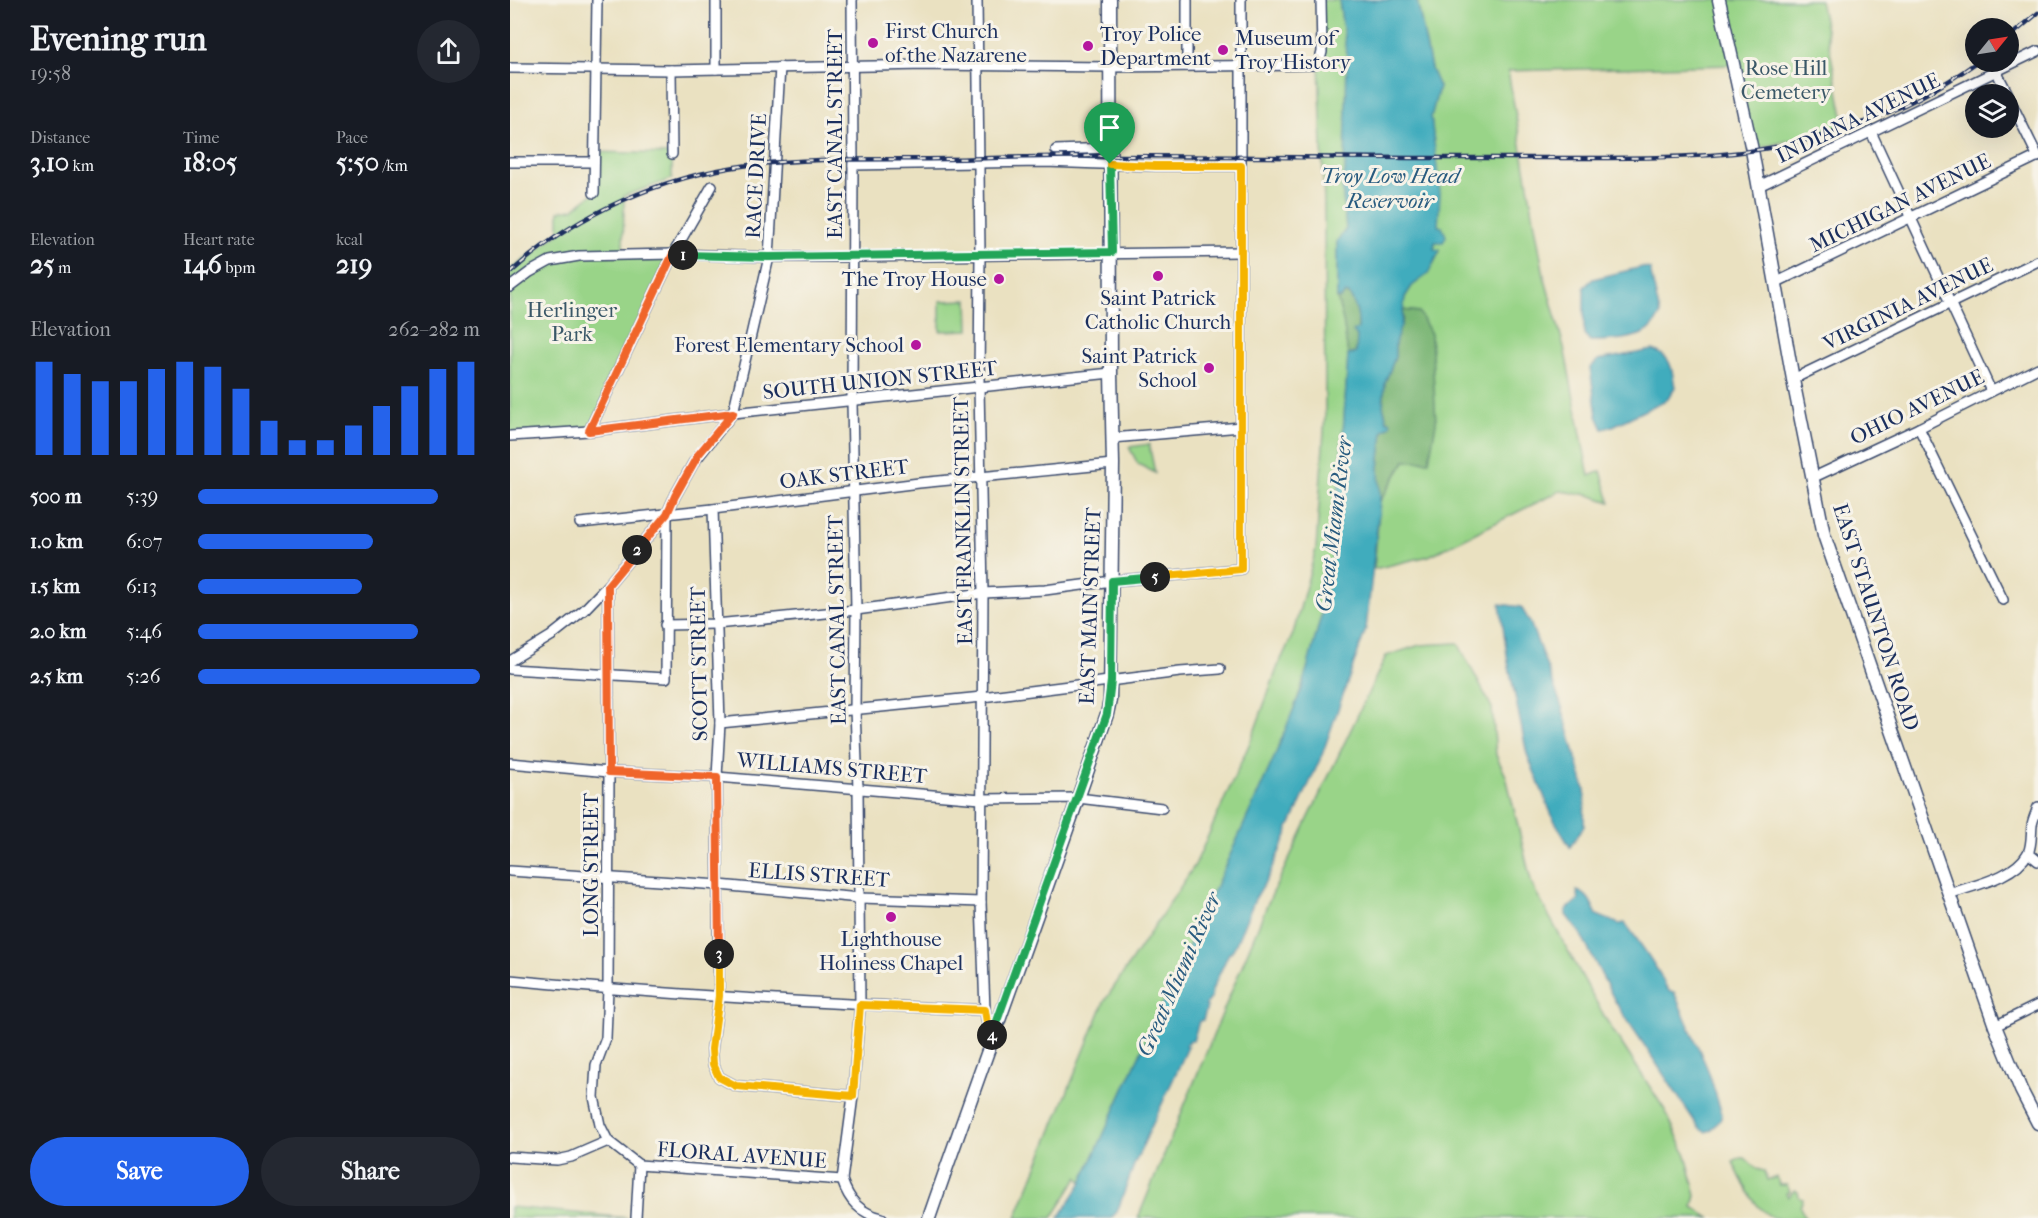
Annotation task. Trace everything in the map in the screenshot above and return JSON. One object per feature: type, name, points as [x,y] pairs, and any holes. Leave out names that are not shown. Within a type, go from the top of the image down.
[{"type":"main road","name":"EAST MAIN STREET","points":[[928,1218],[1107,714],[1111,681],[1113,464],[1110,0]]},
{"type":"main road","name":"EAST STAUNTON ROAD","points":[[1719,0],[1759,186],[1793,379],[1824,535],[1995,1026],[2021,1090],[2038,1123]]},
{"type":"street","points":[[594,193],[598,68],[597,0]]},
{"type":"street","points":[[716,0],[716,69]]},
{"type":"street","name":"EAST CANAL STREET","points":[[842,1180],[853,1096],[860,1005],[852,401],[854,165],[852,0]]},
{"type":"street","name":"EAST FRANKLIN STREET","points":[[977,0],[979,387],[983,593],[981,902],[985,1010],[990,1042]]},
{"type":"street","points":[[1187,0],[1187,66]]},
{"type":"street","points":[[665,625],[716,624],[856,610],[983,593],[1045,590],[1112,581],[1241,569],[1241,0]]},
{"type":"street","points":[[510,68],[671,70],[978,65],[1111,67],[1313,65],[1319,63],[1322,52],[1321,0]]},
{"type":"street","name":"INDIANA AVENUE","points":[[2019,60],[2038,51]]},
{"type":"street","name":"RACE DRIVE","points":[[510,661],[551,636],[584,610],[608,585],[667,514],[694,462],[733,413],[769,257],[780,67]]},
{"type":"street","points":[[671,70],[672,154]]},
{"type":"street","name":"INDIANA AVENUE","points":[[1759,186],[1994,72]]},
{"type":"street","points":[[2019,117],[2038,156]]},
{"type":"street","points":[[1871,132],[1990,391]]},
{"type":"street","points":[[1056,150],[1110,148]]},
{"type":"street","name":"MICHIGAN AVENUE","points":[[1777,282],[2038,156]]},
{"type":"street","points":[[510,162],[594,162]]},
{"type":"street","points":[[854,165],[978,163],[1241,166]]},
{"type":"street","points":[[589,431],[673,254],[712,186]]},
{"type":"street","points":[[510,287],[550,261],[579,256],[673,254],[853,257],[1241,252]]},
{"type":"street","name":"VIRGINIA AVENUE","points":[[1793,379],[2038,261]]},
{"type":"street","name":"OHIO AVENUE","points":[[1812,478],[1919,428],[2038,368]]},
{"type":"street","name":"SOUTH UNION STREET","points":[[510,436],[589,431],[733,413],[1111,373]]},
{"type":"street","points":[[1112,438],[1241,427]]},
{"type":"street","points":[[1919,428],[2003,600]]},
{"type":"street","name":"OAK STREET","points":[[580,523],[853,490],[1113,464]]},
{"type":"street","name":"SCOTT STREET","points":[[713,508],[720,723],[717,777],[719,996],[712,1049],[713,1064],[719,1077],[736,1086],[853,1096]]},
{"type":"street","points":[[510,669],[666,678],[667,514]]},
{"type":"street","name":"LONG STREET","points":[[608,585],[608,989],[606,1038],[596,1065],[594,1097],[600,1125],[608,1141]]},
{"type":"street","points":[[720,723],[982,697],[1220,669]]},
{"type":"street","name":"WILLIAMS STREET","points":[[510,764],[717,777],[981,799],[1078,798],[1162,808]]},
{"type":"street","points":[[1949,894],[1998,877],[2016,866],[2028,853],[2032,826],[2038,807]]},
{"type":"street","points":[[2028,853],[2038,861]]},
{"type":"street","name":"ELLIS STREET","points":[[510,871],[719,885],[860,898],[981,902]]},
{"type":"street","points":[[510,980],[608,989],[860,1005],[985,1010]]},
{"type":"street","points":[[1995,1026],[2038,1005]]},
{"type":"street","points":[[510,1157],[556,1160],[608,1141],[639,1165],[636,1218]]},
{"type":"street","name":"FLORAL AVENUE","points":[[639,1165],[842,1180]]},
{"type":"street","points":[[842,1180],[846,1192],[860,1210],[882,1218]]},
{"type":"green space","points":[[1321,0],[1339,0],[1347,57],[1345,172],[1342,183],[1346,229],[1337,241],[1337,298],[1348,355],[1341,466],[1332,559],[1325,601],[1294,710],[1274,758],[1082,1182],[1078,1177],[1052,1218],[1016,1218],[1104,1002],[1195,865],[1252,738],[1278,666],[1293,634],[1316,549],[1325,416],[1324,203],[1319,63]]},
{"type":"green space","name":"Rose Hill Cemetery","points":[[1417,0],[1820,0],[1845,126],[1752,150],[1733,65],[1508,71],[1544,276],[1564,347],[1589,476],[1601,471],[1610,502],[1589,495],[1560,491],[1429,556],[1374,569],[1380,501],[1405,461],[1419,312],[1402,310],[1405,297],[1412,286],[1428,274],[1440,251],[1434,249],[1438,226],[1439,193],[1431,117],[1439,87],[1431,69]]},
{"type":"green space","name":"Herlinger Park","points":[[594,152],[672,154],[672,179],[624,196],[623,255],[673,254],[589,431],[510,436],[510,270],[559,233],[559,211],[573,209],[594,193]]},
{"type":"green space","points":[[1345,293],[1355,304],[1358,320],[1356,353],[1348,355],[1337,298],[1341,298]]},
{"type":"green space","points":[[968,300],[969,330],[940,331],[940,301]]},
{"type":"green space","points":[[1402,310],[1419,312],[1431,334],[1436,423],[1429,461],[1405,461],[1380,501],[1379,468],[1383,431],[1389,427],[1383,406],[1385,383],[1395,357],[1395,343],[1403,319]]},
{"type":"green space","points":[[1149,444],[1155,473],[1138,464],[1129,447]]},
{"type":"green space","points":[[1458,643],[1492,708],[1496,755],[1506,776],[1532,885],[1605,1018],[1665,1110],[1686,1155],[1696,1195],[1693,1207],[1710,1218],[1138,1218],[1267,905],[1386,656],[1420,645]]},
{"type":"green space","points":[[1745,1158],[1757,1169],[1764,1171],[1767,1180],[1777,1177],[1779,1185],[1787,1185],[1790,1192],[1786,1193],[1788,1197],[1795,1190],[1798,1192],[1799,1197],[1803,1199],[1800,1207],[1805,1218],[1776,1218],[1762,1210],[1750,1195],[1733,1162]]},
{"type":"green space","points":[[510,1207],[628,1218],[510,1218]]},
{"type":"water","points":[[1339,0],[1417,0],[1431,69],[1439,87],[1431,117],[1440,193],[1438,226],[1442,227],[1446,236],[1443,242],[1435,242],[1434,249],[1440,250],[1428,274],[1412,286],[1405,297],[1401,325],[1395,343],[1395,357],[1385,383],[1383,406],[1387,421],[1390,421],[1391,425],[1383,431],[1379,468],[1380,501],[1366,629],[1322,755],[1288,827],[1287,835],[1267,879],[1255,899],[1235,946],[1229,953],[1212,990],[1211,998],[1205,1005],[1207,1007],[1203,1020],[1199,1021],[1193,1041],[1190,1040],[1185,1046],[1188,1047],[1134,1165],[1117,1212],[1111,1218],[1059,1218],[1082,1182],[1274,758],[1302,688],[1325,601],[1332,559],[1341,466],[1348,355],[1356,353],[1357,336],[1353,331],[1358,329],[1354,302],[1349,294],[1345,293],[1341,298],[1337,298],[1337,241],[1346,229],[1342,183],[1345,172],[1347,57]]},
{"type":"water","points":[[1642,267],[1650,269],[1660,315],[1652,328],[1632,337],[1590,341],[1584,334],[1584,287],[1593,279]]},
{"type":"water","points":[[1653,350],[1668,360],[1672,369],[1675,387],[1668,399],[1603,429],[1597,416],[1590,368],[1598,360]]},
{"type":"water","points":[[1500,604],[1521,607],[1530,622],[1562,707],[1585,790],[1584,826],[1570,847],[1553,818],[1527,754],[1508,662]]},
{"type":"water","points":[[1577,891],[1587,897],[1597,915],[1619,924],[1625,923],[1660,974],[1668,990],[1674,992],[1708,1070],[1722,1114],[1712,1130],[1705,1132],[1699,1128],[1615,1001],[1580,933],[1566,915],[1566,910],[1579,899]]},
{"type":"railway","points":[[2019,29],[2038,13]]},
{"type":"railway","points":[[510,273],[563,233],[621,201],[684,178],[749,165],[823,160],[1093,156],[1620,158],[1723,154],[1790,144],[1856,125],[1919,98],[1965,70]]},
{"type":"place","name":"First Church of the Nazarene","points":[[873,43]]},
{"type":"place","name":"Troy Police Department","points":[[1088,46]]},
{"type":"place","name":"Museum of Troy History","points":[[1223,50]]},
{"type":"place","name":"Saint Patrick Catholic Church","points":[[1158,276]]},
{"type":"place","name":"The Troy House","points":[[999,279]]},
{"type":"place","name":"Forest Elementary School","points":[[916,345]]},
{"type":"place","name":"Saint Patrick School","points":[[1209,368]]},
{"type":"place","name":"Lighthouse Holiness Chapel","points":[[891,917]]},
{"type":"route","points":[[1110,164],[1241,166],[1241,569],[1112,581],[1111,681],[1107,714],[990,1042],[985,1010],[860,1005],[853,1096],[736,1086],[719,1077],[715,1071],[712,1049],[719,996],[717,777],[609,772],[607,674],[608,585],[667,514],[698,455],[733,413],[589,431],[673,254],[853,257],[1112,252],[1110,164]]},
{"type":"water label","name":"Troy Low Head Reservoir","points":[[1390,188]]},
{"type":"water label","name":"Great Miami River","points":[[1333,524]]},
{"type":"water label","name":"Great Miami River","points":[[1178,974]]}]
